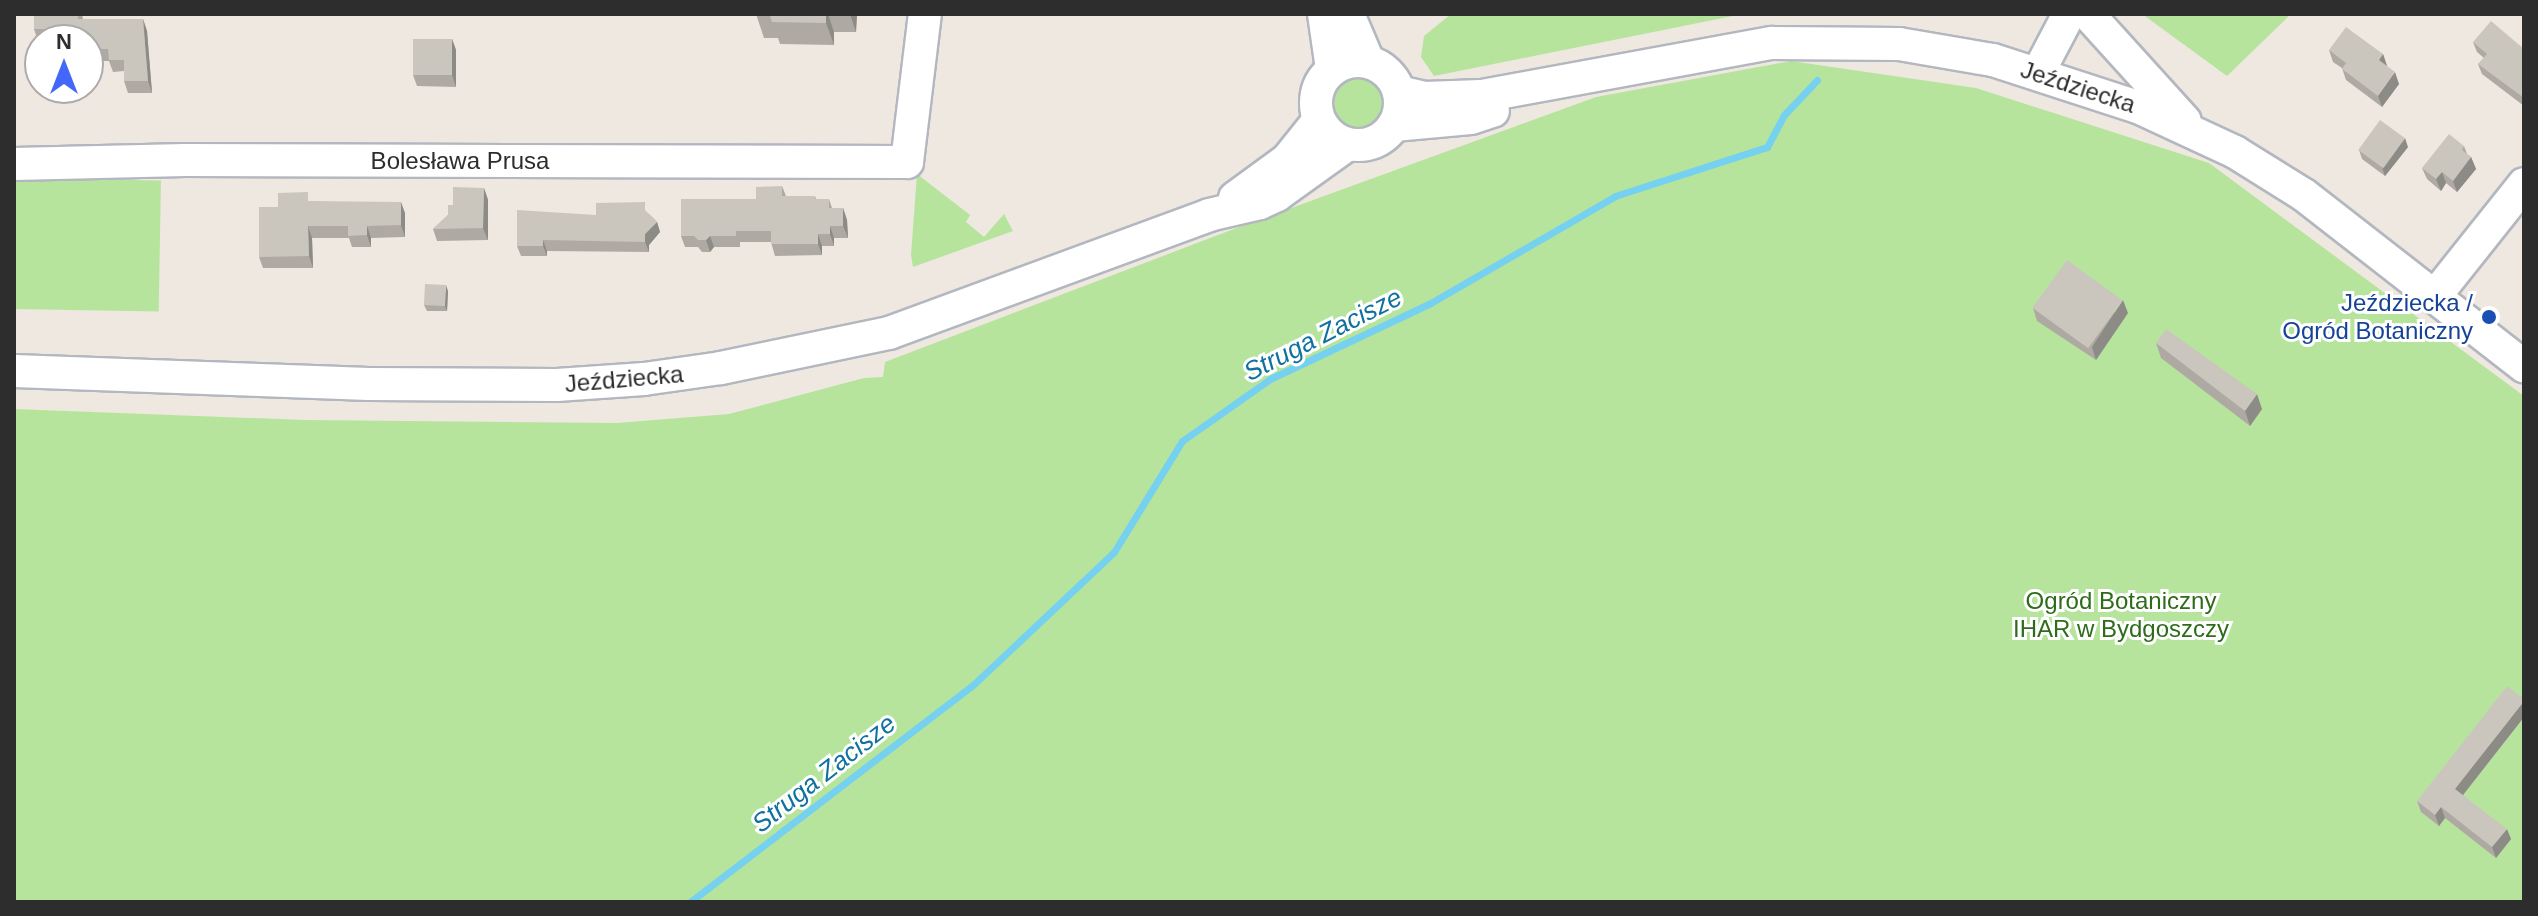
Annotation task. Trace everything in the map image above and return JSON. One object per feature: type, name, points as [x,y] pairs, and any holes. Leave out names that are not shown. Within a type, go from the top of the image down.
[{"type":"street","name":"Bolesława Prusa","points":[[14,164],[185,160],[907,162],[925,14]]},
{"type":"street","points":[[1324,14],[1332,69]]},
{"type":"street","points":[[1348,14],[1368,61]]},
{"type":"street","points":[[2038,73],[2069,14]]},
{"type":"street","points":[[2088,14],[2192,130]]},
{"type":"street","name":"Jeździecka","points":[[1399,92],[1411,96],[1449,98],[1558,84],[1787,42],[1899,44],[1993,60],[2038,73],[2192,130],[2304,195],[2524,366]]},
{"type":"street","points":[[1354,60],[1368,61],[1392,77],[1399,92],[1400,111],[1394,125],[1376,141],[1348,144],[1327,133],[1319,120],[1316,92],[1332,69],[1354,60]]},
{"type":"street","name":"Jeździecka","points":[[1394,125],[1471,118],[1513,106],[1558,84]]},
{"type":"street","name":"Jeździecka","points":[[1209,215],[1287,160],[1319,120]]},
{"type":"street","name":"Jeździecka","points":[[14,371],[369,384],[557,385],[644,379],[792,355],[889,333],[1209,215],[1277,195],[1348,144]]},
{"type":"street","points":[[2435,296],[2524,184]]},
{"type":"green space","points":[[1451,14],[1743,14],[1434,76],[1421,57],[1424,36]]},
{"type":"green space","points":[[2142,14],[2291,14],[2227,76]]},
{"type":"green space","name":"Ogród Botaniczny IHAR w Bydgoszczy","points":[[1791,61],[1976,88],[2209,163],[2524,396],[2524,902],[14,902],[14,409],[305,420],[617,423],[729,414],[864,378],[883,377],[885,362],[1239,227],[1596,97]]},
{"type":"green space","points":[[1357,74],[1377,82],[1385,102],[1377,122],[1357,130],[1337,122],[1329,102],[1337,82]]},
{"type":"green space","points":[[917,174],[970,215],[966,222],[984,237],[1004,214],[1013,231],[913,267],[911,255]]},
{"type":"green space","points":[[14,178],[161,181],[159,312],[14,309]]},
{"type":"building","points":[[34,14],[78,14],[78,19],[143,19],[148,81],[124,81],[124,60],[109,60],[108,49],[104,49],[104,24],[34,24]]},
{"type":"building","points":[[756,14],[826,14],[826,23],[772,22],[770,16]]},
{"type":"building","points":[[2491,21],[2524,49],[2524,98],[2478,64],[2487,54],[2473,42]]},
{"type":"building","points":[[2346,27],[2383,54],[2379,60],[2395,72],[2378,96],[2342,69],[2346,63],[2329,50]]},
{"type":"building","points":[[413,39],[452,39],[452,75],[413,75]]},
{"type":"building","points":[[2380,120],[2405,138],[2383,168],[2358,150]]},
{"type":"building","points":[[2449,134],[2464,146],[2462,150],[2471,157],[2453,181],[2442,172],[2436,179],[2422,168]]},
{"type":"building","points":[[782,186],[782,196],[815,196],[815,199],[829,199],[829,208],[843,208],[843,226],[830,226],[830,234],[818,234],[818,244],[771,244],[771,231],[736,231],[736,236],[710,236],[706,240],[681,236],[681,199],[756,199],[756,187]]},
{"type":"building","points":[[453,187],[484,188],[483,228],[433,229],[448,215],[448,205],[453,205]]},
{"type":"building","points":[[308,192],[308,201],[401,202],[401,225],[367,226],[367,235],[348,236],[348,226],[308,226],[309,256],[259,257],[259,207],[278,207],[278,193]]},
{"type":"building","points":[[645,202],[645,210],[657,222],[645,234],[645,242],[543,240],[543,246],[517,246],[517,210],[596,215],[596,203]]},
{"type":"building","points":[[2067,260],[2123,301],[2088,348],[2032,308]]},
{"type":"building","points":[[425,284],[446,285],[445,306],[424,305]]},
{"type":"building","points":[[2166,329],[2257,394],[2245,411],[2156,343]]},
{"type":"building","points":[[2507,686],[2524,701],[2455,789],[2507,829],[2492,847],[2441,807],[2435,815],[2417,801]]},
{"type":"waterway","name":"Struga Zacisze","points":[[690,902],[975,683],[1114,552],[1182,441],[1270,379],[1429,304],[1615,196],[1767,147],[1784,115],[1817,80]]},
{"type":"place","name":"Jeździecka / Ogród Botaniczny","points":[[2489,317]]}]
